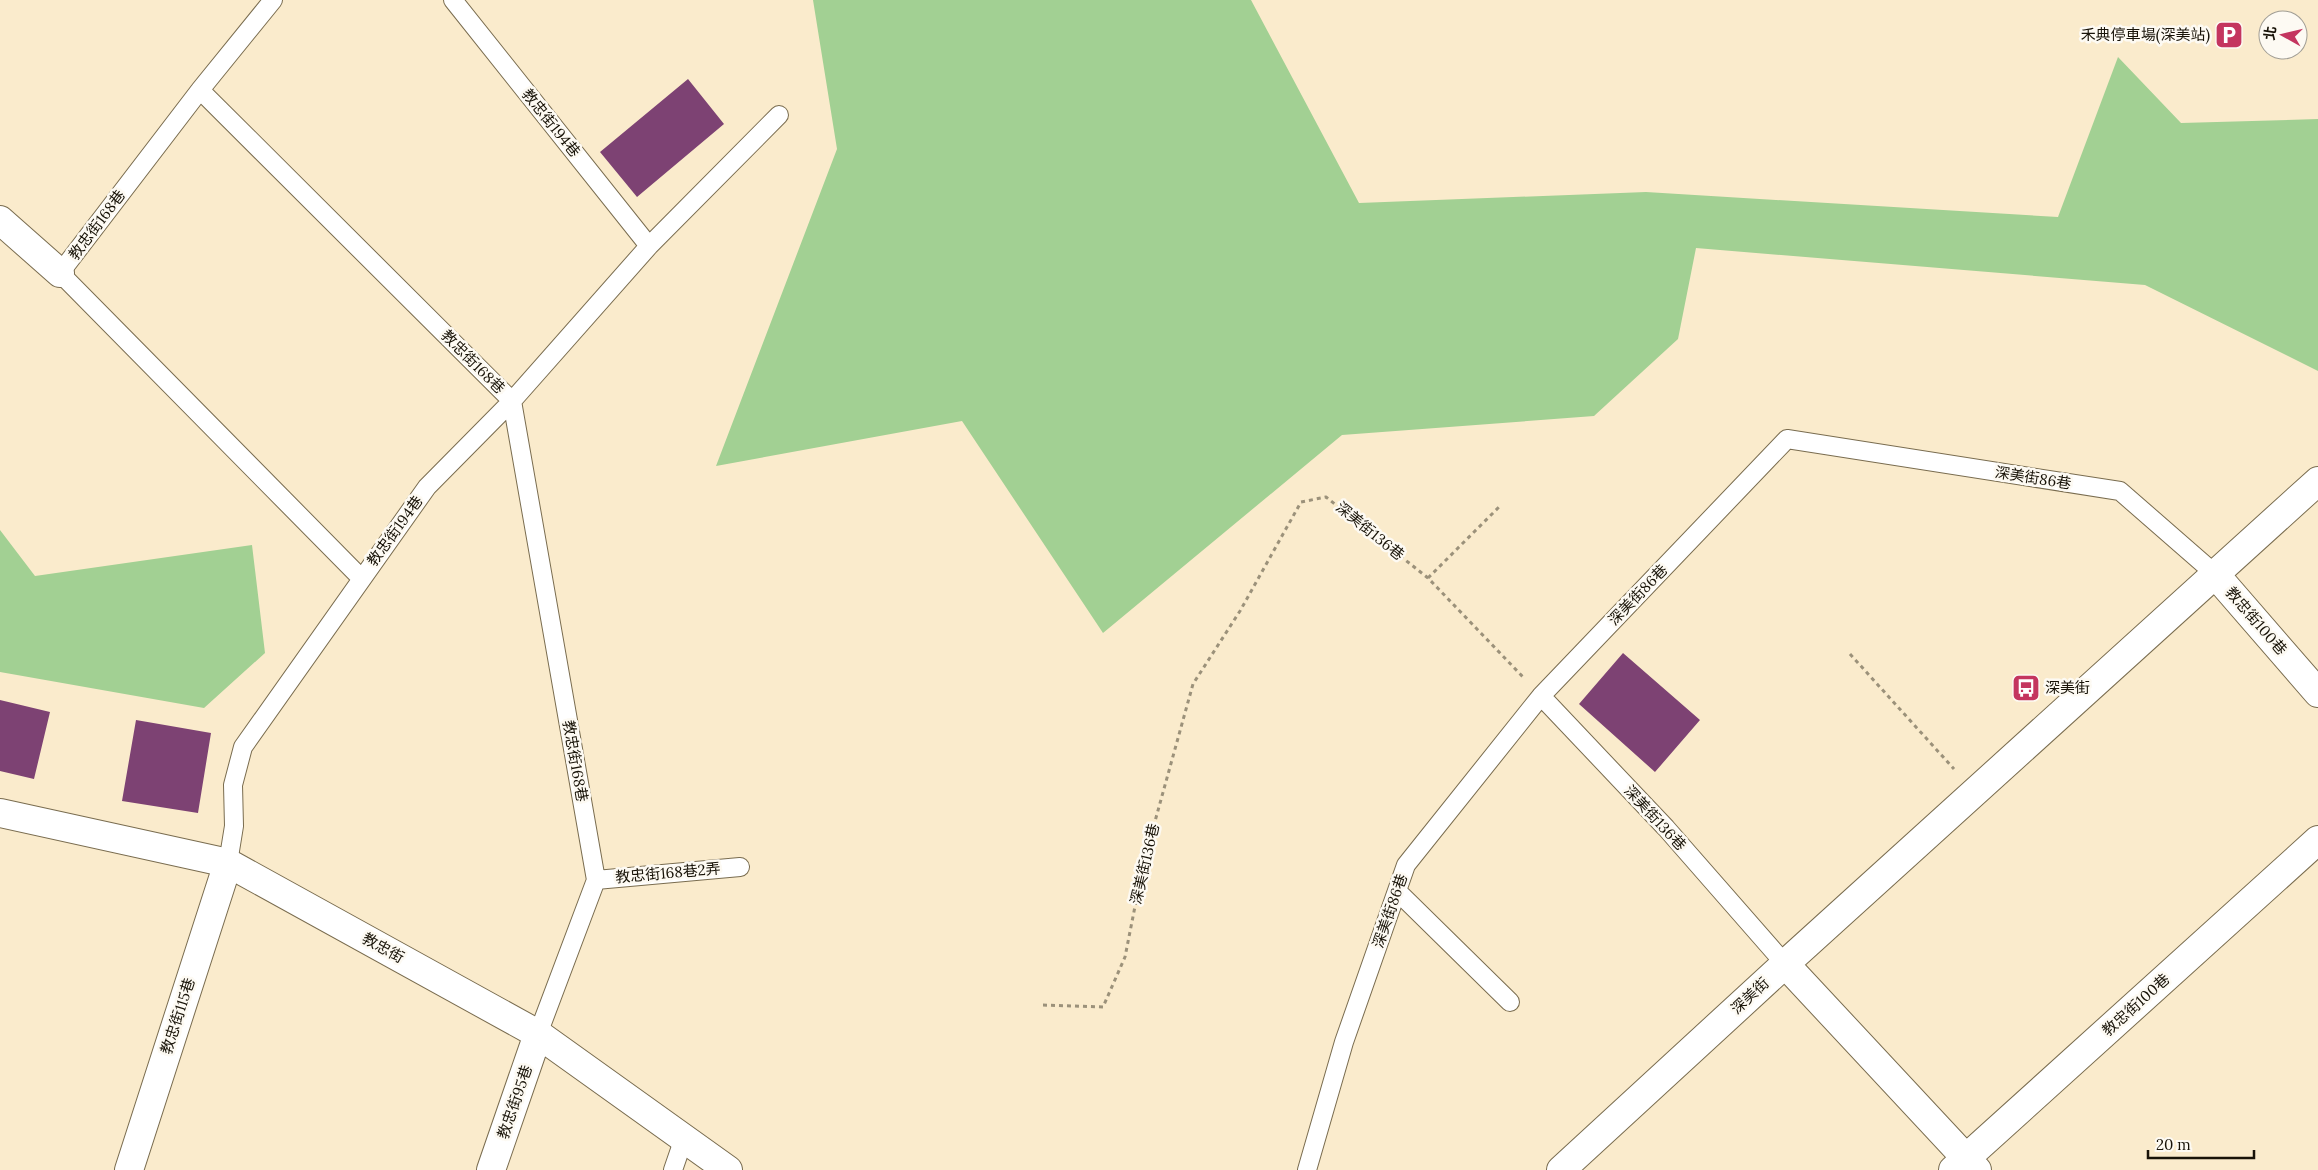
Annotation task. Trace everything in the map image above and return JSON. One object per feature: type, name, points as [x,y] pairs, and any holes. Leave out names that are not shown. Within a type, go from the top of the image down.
[{"type":"street","name":"教忠街168巷","points":[[0,220],[60,273]]},
{"type":"street","name":"深美街","points":[[1561,1170],[2214,573],[2318,481]]},
{"type":"street","name":"教忠街100巷","points":[[2214,573],[2318,693]]},
{"type":"street","name":"教忠街","points":[[0,813],[228,863],[538,1034],[728,1170]]},
{"type":"street","name":"教忠街100巷","points":[[1966,1166],[2318,840]]},
{"type":"street","name":"教忠街115巷","points":[[129,1170],[228,863]]},
{"type":"street","points":[[1785,964],[1966,1166]]},
{"type":"street","name":"教忠街95巷","points":[[491,1170],[538,1034]]},
{"type":"lane","points":[[200,90],[273,0]]},
{"type":"lane","name":"教忠街194巷","points":[[453,0],[649,246]]},
{"type":"lane","name":"教忠街168巷","points":[[361,578],[60,273],[200,90],[512,402],[596,880]]},
{"type":"lane","name":"教忠街194巷","points":[[228,863],[234,826],[233,785],[242,747],[427,487],[512,402],[649,246],[779,115]]},
{"type":"lane","name":"深美街86巷","points":[[1308,1170],[1344,1042],[1406,865],[1541,696],[1787,439],[2120,492],[2214,573]]},
{"type":"lane","name":"深美街136巷","points":[[1541,696],[1666,828],[1785,964]]},
{"type":"lane","name":"教忠街168巷2弄","points":[[596,880],[740,867]]},
{"type":"lane","points":[[538,1034],[596,880]]},
{"type":"lane","points":[[1397,891],[1510,1002]]},
{"type":"lane","points":[[673,1170],[684,1138]]},
{"type":"path","name":"深美街136巷","points":[[1043,1006],[1103,1007],[1125,957],[1144,861],[1193,684],[1240,611],[1301,502],[1326,496],[1428,578],[1541,696]]},
{"type":"path","points":[[1428,578],[1499,507]]},
{"type":"path","points":[[1850,654],[1975,792]]},
{"type":"green space","points":[[813,0],[1251,0],[1359,203],[1646,192],[2058,217],[2118,57],[2181,123],[2318,119],[2318,371],[2145,285],[1696,248],[1678,339],[1594,416],[1342,435],[1103,633],[962,421],[716,466],[837,149]]},
{"type":"green space","points":[[0,530],[35,576],[252,545],[265,653],[204,708],[0,672]]},
{"type":"building","points":[[688,79],[724,124],[637,197],[600,152]]},
{"type":"building","points":[[1623,653],[1700,720],[1655,772],[1579,704]]},
{"type":"building","points":[[0,700],[50,712],[34,779],[0,771]]},
{"type":"building","points":[[136,720],[211,733],[198,813],[122,801]]},
{"type":"place","name":"禾典停車場(深美站)","points":[[2229,35]]},
{"type":"place","name":"深美街","points":[[2026,688]]}]
